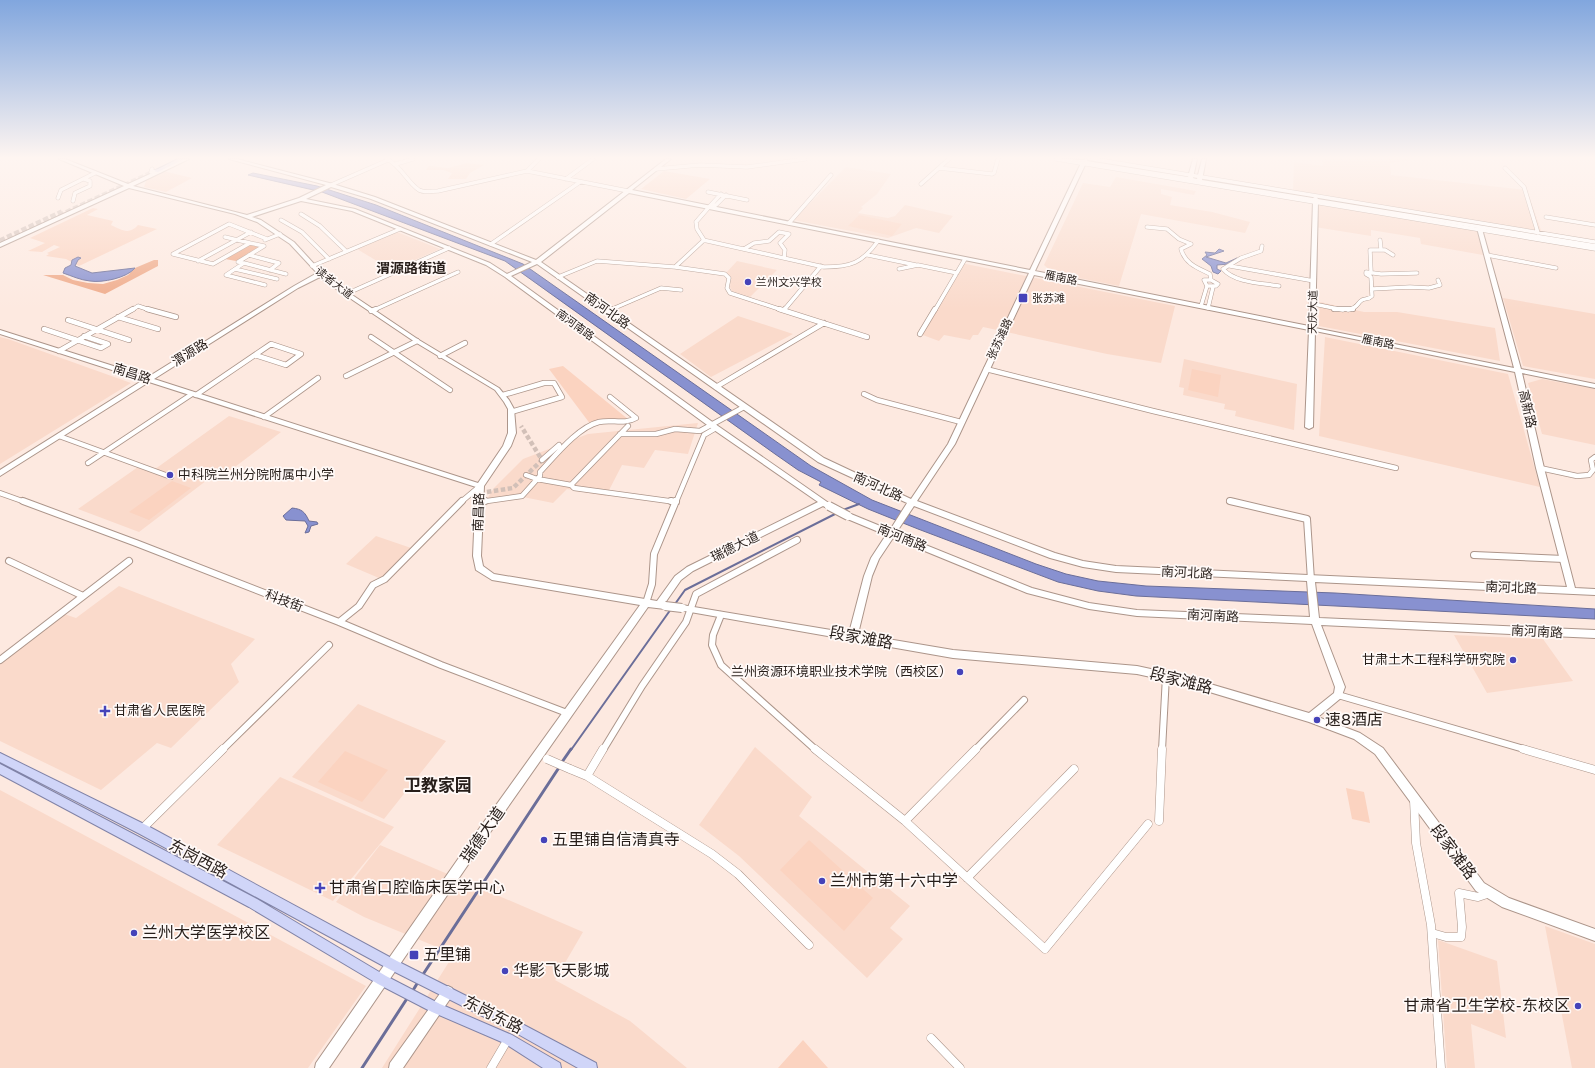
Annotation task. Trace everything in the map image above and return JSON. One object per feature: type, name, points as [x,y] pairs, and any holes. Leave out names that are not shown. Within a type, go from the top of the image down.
[{"type":"main road","name":"东岗西路","points":[[0,756],[142,829],[393,965]]},
{"type":"main road","name":"东岗西路","points":[[0,769],[253,902],[382,980]]},
{"type":"main road","name":"东岗东路","points":[[393,965],[520,1028],[591,1068]]},
{"type":"main road","name":"东岗东路","points":[[382,980],[436,1008],[508,1039],[555,1068]]},
{"type":"street","points":[[0,240],[67,209]]},
{"type":"street","points":[[0,245],[78,209]]},
{"type":"street","name":"读者大道","points":[[219,209],[248,216],[280,234],[292,243],[320,274],[346,294],[440,356],[490,384],[503,395],[511,412],[512,433],[509,442],[480,486]]},
{"type":"street","points":[[248,216],[270,209]]},
{"type":"street","name":"南河南路","points":[[349,209],[488,264],[507,276],[713,426],[825,505],[890,534],[1030,591],[1089,606],[1138,613],[1595,634]]},
{"type":"street","name":"南河北路","points":[[401,209],[491,244],[558,277],[820,460],[909,506],[1053,556],[1083,564],[1116,569],[1311,583],[1595,592]]},
{"type":"street","points":[[491,244],[542,209]]},
{"type":"street","points":[[507,276],[534,264],[605,209]]},
{"type":"street","points":[[708,209],[697,219],[695,224],[695,228],[703,240],[821,266],[836,267],[849,265],[860,261],[868,255],[878,241]]},
{"type":"street","name":"雁南路","points":[[713,209],[1595,386]]},
{"type":"street","points":[[784,233],[803,209]]},
{"type":"street","name":"张苏滩路","points":[[890,534],[951,444],[1062,209]]},
{"type":"street","name":"天庆大道","points":[[1310,427],[1316,209]]},
{"type":"street","points":[[1367,209],[1479,228],[1595,245]]},
{"type":"street","points":[[1385,209],[1535,233],[1595,245]]},
{"type":"street","points":[[1529,209],[1535,233]]},
{"type":"street","points":[[301,214],[320,226],[346,251]]},
{"type":"street","points":[[1546,217],[1595,225]]},
{"type":"street","points":[[281,220],[302,232],[329,259]]},
{"type":"street","points":[[250,243],[213,264],[173,254],[229,224],[267,239]]},
{"type":"street","points":[[1147,227],[1167,229],[1179,239],[1191,244],[1181,249],[1183,256],[1193,266],[1210,274],[1211,280]]},
{"type":"street","points":[[1479,228],[1535,233]]},
{"type":"street","name":"高新路","points":[[1479,228],[1518,370],[1540,468],[1572,591]]},
{"type":"street","points":[[312,266],[400,229]]},
{"type":"street","points":[[198,261],[251,232]]},
{"type":"street","points":[[744,249],[754,243],[769,241],[779,232],[789,234],[780,244],[786,253],[784,258]]},
{"type":"street","points":[[257,245],[280,234]]},
{"type":"street","points":[[225,237],[264,246],[238,262],[286,274]]},
{"type":"street","points":[[675,267],[703,240]]},
{"type":"street","points":[[1380,240],[1381,249]]},
{"type":"street","points":[[1262,246],[1261,251],[1242,257],[1223,269],[1230,277],[1279,286]]},
{"type":"street","points":[[346,294],[449,248]]},
{"type":"street","points":[[1371,271],[1369,251],[1373,249],[1381,249],[1393,255]]},
{"type":"street","points":[[249,255],[279,263],[270,270]]},
{"type":"street","points":[[868,255],[956,273]]},
{"type":"street","points":[[1486,255],[1556,268]]},
{"type":"street","points":[[920,334],[965,259]]},
{"type":"street","points":[[558,277],[597,261],[675,267],[725,274],[729,278],[727,288],[730,293],[867,337]]},
{"type":"street","points":[[244,263],[226,275],[265,286]]},
{"type":"street","points":[[899,269],[918,265]]},
{"type":"street","points":[[784,310],[821,266]]},
{"type":"street","points":[[1228,266],[1314,281]]},
{"type":"street","points":[[235,269],[277,280]]},
{"type":"street","points":[[1314,304],[1346,310],[1352,309],[1358,306],[1362,300],[1371,298],[1371,277],[1366,273],[1371,271],[1381,274],[1417,273]]},
{"type":"street","points":[[371,311],[458,272]]},
{"type":"street","name":"渭源路","points":[[0,473],[148,379],[296,287],[320,274]]},
{"type":"street","points":[[1204,307],[1213,287],[1217,286],[1218,283],[1211,280],[1203,282],[1207,286],[1213,287]]},
{"type":"street","points":[[1372,289],[1392,290],[1405,287],[1433,288],[1440,285],[1438,280]]},
{"type":"street","points":[[1204,307],[1207,286]]},
{"type":"street","points":[[607,311],[661,288],[681,290]]},
{"type":"street","points":[[59,351],[138,306],[176,317]]},
{"type":"street","points":[[118,317],[158,329]]},
{"type":"street","points":[[68,320],[129,340]]},
{"type":"street","points":[[716,388],[824,323]]},
{"type":"street","points":[[44,329],[101,348],[108,344],[84,336]]},
{"type":"street","name":"南昌路","points":[[0,332],[480,486],[477,556],[479,568],[492,577],[662,605]]},
{"type":"street","points":[[372,337],[450,390]]},
{"type":"street","points":[[346,376],[417,341]]},
{"type":"street","points":[[440,356],[465,343]]},
{"type":"street","points":[[88,463],[271,344],[301,354],[286,365],[255,355]]},
{"type":"street","points":[[986,369],[1138,408],[1396,468]]},
{"type":"street","points":[[264,417],[318,378]]},
{"type":"street","points":[[503,395],[544,383],[554,383],[562,397],[511,412]]},
{"type":"street","points":[[864,394],[877,400],[961,422]]},
{"type":"street","points":[[480,502],[522,496],[537,479],[540,472],[578,433],[599,422],[629,422],[636,418],[610,397]]},
{"type":"street","points":[[646,603],[652,584],[654,554],[704,435],[721,419],[744,407]]},
{"type":"street","points":[[572,486],[628,426]]},
{"type":"street","points":[[620,434],[656,434],[675,429],[700,431],[713,426]]},
{"type":"street","points":[[59,436],[171,477]]},
{"type":"street","points":[[542,460],[559,445]]},
{"type":"street","points":[[1540,468],[1577,476],[1589,475],[1593,470],[1591,460],[1595,457]]},
{"type":"street","points":[[526,475],[537,479],[572,486],[676,502]]},
{"type":"street","points":[[339,622],[362,602],[365,594],[378,580],[385,579],[469,494],[480,486]]},
{"type":"street","name":"科技街","points":[[0,493],[136,543],[339,622],[441,665],[567,713]]},
{"type":"street","points":[[1229,501],[1307,519],[1315,622],[1337,675],[1340,687],[1338,695],[1310,718]]},
{"type":"street","name":"瑞德大道","points":[[662,605],[678,578],[690,569],[825,505]]},
{"type":"street","points":[[853,636],[868,576],[875,558],[890,534]]},
{"type":"street","points":[[587,776],[642,686],[686,622],[692,610],[694,597],[696,594],[797,540]]},
{"type":"street","points":[[1474,555],[1564,559]]},
{"type":"street","points":[[9,561],[83,596]]},
{"type":"street","points":[[0,660],[129,561]]},
{"type":"street","name":"瑞德大道","points":[[321,1068],[382,980],[542,757],[567,713],[646,603]]},
{"type":"street","name":"段家滩路","points":[[662,605],[953,654],[1137,670],[1166,676],[1310,718],[1357,736],[1379,751],[1480,887],[1506,903],[1595,935]]},
{"type":"street","points":[[721,614],[711,643],[711,649],[721,665],[824,757],[905,822],[1045,949],[1148,824]]},
{"type":"street","points":[[142,829],[329,645]]},
{"type":"street","points":[[1159,821],[1166,676]]},
{"type":"street","points":[[1338,695],[1595,770]]},
{"type":"street","points":[[905,822],[1024,700]]},
{"type":"street","points":[[542,757],[587,776],[712,854],[738,874],[809,945]]},
{"type":"street","points":[[968,878],[1074,769]]},
{"type":"street","points":[[1414,799],[1416,843],[1432,933],[1441,1068]]},
{"type":"street","points":[[1432,933],[1446,937],[1461,937],[1462,927],[1459,893],[1478,897],[1490,893]]},
{"type":"street","points":[[395,1068],[436,1008],[443,990]]},
{"type":"street","points":[[931,1038],[960,1068]]},
{"type":"street","points":[[491,1068],[508,1039]]},
{"type":"shaded area","points":[[91,209],[98,209],[87,215],[113,221],[111,225],[124,231],[131,230],[138,225],[157,229],[79,266],[66,259],[46,256],[49,254],[47,253],[60,247],[54,245],[42,252],[28,251],[45,243],[30,238]]},
{"type":"shaded area","points":[[804,209],[862,209],[858,213],[888,218],[895,216],[902,209],[922,209],[953,216],[939,233],[916,228],[888,238],[793,220]]},
{"type":"shaded area","points":[[1071,209],[1193,209],[1250,222],[1245,233],[1141,214],[1119,286],[1053,273],[1044,265]]},
{"type":"shaded area","points":[[1316,209],[1367,209],[1479,228],[1483,255],[1421,244],[1420,238],[1371,230],[1371,236],[1315,227]]},
{"type":"shaded area","points":[[1399,209],[1534,209],[1542,233]]},
{"type":"shaded area","points":[[859,215],[902,224],[892,236],[848,226]]},
{"type":"shaded area","points":[[397,232],[440,249],[392,270],[357,249]]},
{"type":"shaded area","points":[[250,244],[261,247],[236,261],[225,259]]},
{"type":"shaded area","points":[[154,260],[158,260],[158,266],[105,294],[43,275],[63,275],[73,280],[103,284],[128,275],[135,268]]},
{"type":"shaded area","name":"兰州文兴学校","points":[[737,261],[777,270],[750,297],[732,291],[730,287],[731,277],[726,273]]},
{"type":"shaded area","points":[[961,263],[1175,306],[1161,363],[1107,354],[983,327],[978,335],[973,335],[970,340],[944,335],[939,341],[920,334]]},
{"type":"shaded area","points":[[1503,298],[1595,314],[1595,379],[1523,366]]},
{"type":"shaded area","points":[[1320,302],[1364,312],[1397,312],[1495,328],[1500,361],[1319,326]]},
{"type":"shaded area","points":[[738,316],[793,334],[711,377],[680,354]]},
{"type":"shaded area","points":[[0,337],[8,339],[131,383],[0,464]]},
{"type":"shaded area","points":[[1325,337],[1508,374],[1540,487],[1319,436]]},
{"type":"shaded area","points":[[1184,359],[1297,384],[1294,430],[1235,416],[1236,411],[1224,409],[1225,404],[1183,395],[1184,388],[1179,387]]},
{"type":"shaded area","points":[[563,366],[629,420],[591,425],[549,369]]},
{"type":"shaded area","points":[[1192,369],[1221,375],[1218,397],[1188,390]]},
{"type":"shaded area","points":[[1542,379],[1595,389],[1595,445],[1542,434],[1528,383]]},
{"type":"shaded area","name":"中科院兰州分院附属中小学","points":[[229,416],[281,432],[223,476],[215,474],[139,532],[78,509],[138,467],[151,472]]},
{"type":"shaded area","points":[[698,423],[688,454],[655,450],[644,468],[622,465],[606,496],[567,489],[553,503],[523,497],[485,502],[494,488],[523,459],[588,434]]},
{"type":"shaded area","points":[[172,481],[191,488],[149,520],[129,512]]},
{"type":"shaded area","points":[[376,536],[414,549],[387,575],[379,578],[346,564]]},
{"type":"shaded area","name":"甘肃省人民医院","points":[[119,586],[255,639],[231,664],[239,682],[171,748],[157,743],[101,790],[0,741],[0,663],[64,614],[76,618]]},
{"type":"shaded area","name":"甘肃土木工程科学研究院","points":[[1454,635],[1543,639],[1573,681],[1487,693]]},
{"type":"shaded area","points":[[358,704],[446,741],[384,819],[292,777]]},
{"type":"shaded area","name":"兰州市第十六中学","points":[[755,747],[812,797],[799,816],[910,906],[890,928],[903,939],[867,978],[739,856],[699,825]]},
{"type":"shaded area","points":[[345,751],[388,770],[362,802],[318,782]]},
{"type":"shaded area","points":[[280,777],[394,827],[333,901],[217,845]]},
{"type":"shaded area","points":[[1346,788],[1364,792],[1370,823],[1352,819]]},
{"type":"shaded area","name":"兰州大学医学校区","points":[[0,790],[366,986],[308,1068],[0,1068]]},
{"type":"shaded area","points":[[809,840],[873,898],[844,931],[780,870]]},
{"type":"shaded area","points":[[380,845],[583,932],[555,980],[630,1021],[687,1068],[382,1068],[454,954],[364,917],[336,902]]},
{"type":"shaded area","name":"甘肃省卫生学校-东校区","points":[[1545,926],[1595,944],[1595,1068],[1572,1068]]},
{"type":"shaded area","points":[[1438,940],[1497,961],[1506,1038],[1471,1024],[1475,1068],[1447,1068]]},
{"type":"shaded area","points":[[803,1040],[828,1068],[778,1068]]},
{"type":"water","points":[[367,209],[386,209],[523,264],[811,466],[872,500],[1036,564],[1066,574],[1098,581],[1146,586],[1335,593],[1595,609],[1595,619],[1136,596],[1098,591],[1058,582],[868,509],[819,485],[821,482],[798,470],[775,454],[505,261]]},
{"type":"water","points":[[1219,249],[1224,251],[1206,257],[1226,263],[1237,258],[1229,264],[1217,265],[1217,269],[1221,271],[1218,274],[1213,272],[1211,266],[1202,259],[1207,255],[1205,252],[1215,253]]},
{"type":"water","points":[[78,257],[81,258],[75,266],[92,273],[135,268],[126,275],[101,281],[83,280],[63,273],[65,268],[71,265],[72,260]]},
{"type":"water","points":[[292,508],[301,510],[309,521],[317,522],[318,524],[311,526],[309,532],[305,533],[308,526],[305,521],[286,520],[283,516]]},
{"type":"waterway","points":[[843,510],[859,504]]},
{"type":"waterway","points":[[675,604],[685,590],[837,513]]},
{"type":"waterway","points":[[571,750],[671,609]]},
{"type":"waterway","points":[[562,762],[571,749]]},
{"type":"waterway","points":[[422,976],[560,766]]},
{"type":"waterway","points":[[412,992],[418,982]]},
{"type":"waterway","points":[[362,1068],[408,997]]},
{"type":"tunnel","points":[[59,216],[74,209]]},
{"type":"tunnel","points":[[0,241],[62,212]]},
{"type":"tunnel","points":[[480,493],[513,488],[542,460],[521,426]]},
{"type":"place","name":"兰州文兴学校","points":[[748,282]]},
{"type":"place","name":"张苏滩","points":[[1023,298]]},
{"type":"place","name":"中科院兰州分院附属中小学","points":[[170,475]]},
{"type":"place","name":"甘肃土木工程科学研究院","points":[[1513,660]]},
{"type":"place","name":"兰州资源环境职业技术学院（西校区）","points":[[960,672]]},
{"type":"place","name":"甘肃省人民医院","points":[[105,711]]},
{"type":"place","name":"速8酒店","points":[[1317,720]]},
{"type":"place","name":"五里铺自信清真寺","points":[[544,840]]},
{"type":"place","name":"兰州市第十六中学","points":[[822,881]]},
{"type":"place","name":"甘肃省口腔临床医学中心","points":[[320,888]]},
{"type":"place","name":"兰州大学医学校区","points":[[134,933]]},
{"type":"place","name":"五里铺","points":[[414,955]]},
{"type":"place","name":"华影飞天影城","points":[[505,971]]},
{"type":"place","name":"甘肃省卫生学校-东校区","points":[[1578,1006]]},
{"type":"district","name":"渭源路街道","points":[[411,268]]},
{"type":"district","name":"卫教家园","points":[[438,785]]}]
